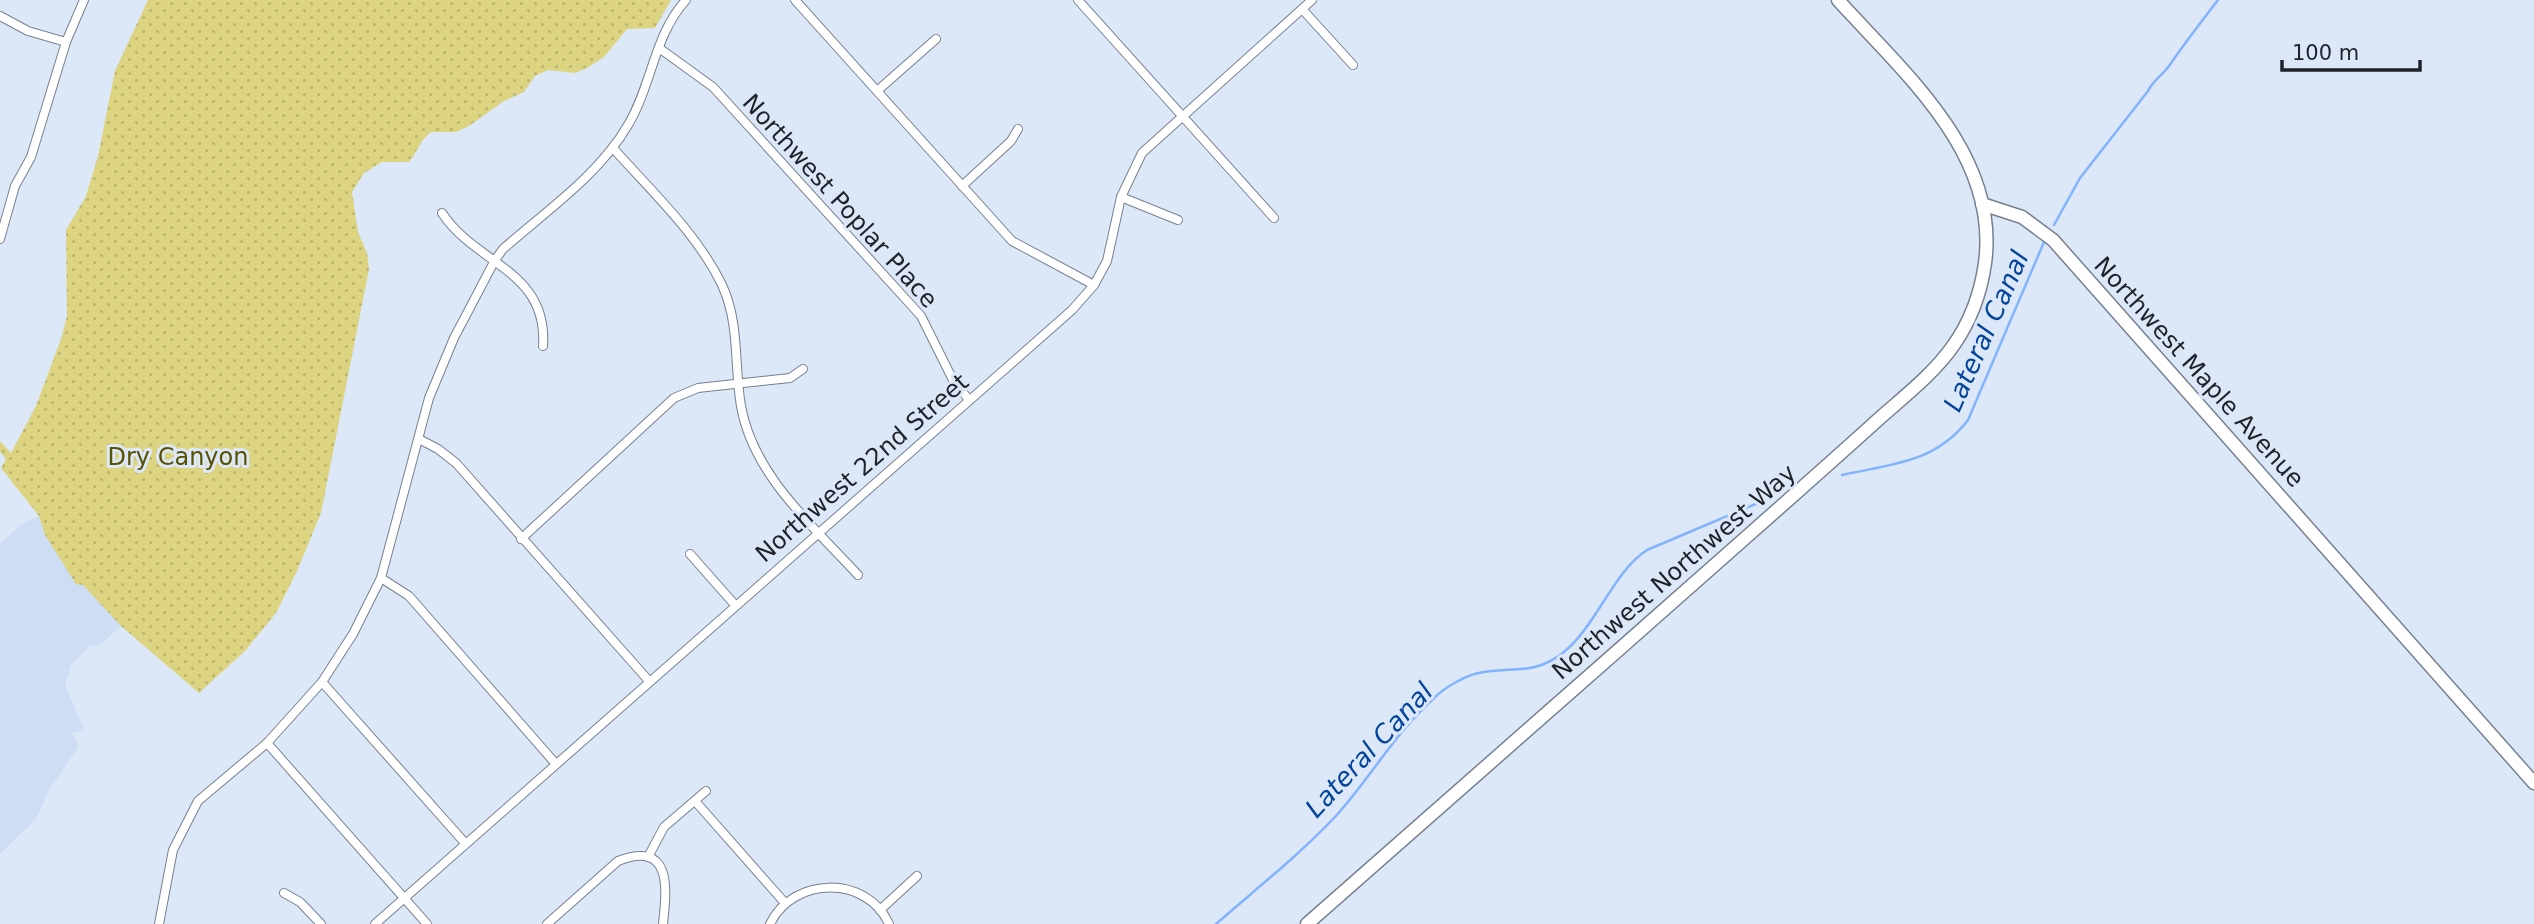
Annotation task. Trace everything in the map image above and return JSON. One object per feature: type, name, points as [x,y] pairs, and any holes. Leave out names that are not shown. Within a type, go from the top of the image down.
[{"type":"street","points":[[0,239],[15,186],[31,157],[66,41],[85,0]]},
{"type":"street","points":[[159,924],[173,850],[183,824],[198,801],[267,743],[322,682],[353,634],[381,578],[429,398],[441,368],[495,260],[503,249],[613,148],[641,100],[666,28],[686,0]]},
{"type":"street","points":[[796,0],[1012,241],[1094,285]]},
{"type":"street","points":[[1078,0],[1274,218]]},
{"type":"street","name":"Northwest 22nd Street","points":[[375,924],[1072,310],[1094,285],[1108,261],[1121,197],[1142,153],[1312,0]]},
{"type":"street","points":[[1838,0],[1954,133],[1970,166],[1982,204]]},
{"type":"street","points":[[1302,9],[1353,65]]},
{"type":"street","points":[[0,16],[28,31],[66,41]]},
{"type":"street","points":[[877,91],[936,39]]},
{"type":"street","name":"Northwest Poplar Place","points":[[659,48],[713,87],[921,316],[953,380],[969,400]]},
{"type":"street","points":[[962,186],[1010,141],[1018,129]]},
{"type":"street","points":[[613,148],[695,241],[724,288],[736,345],[741,408],[761,460],[779,488],[858,575]]},
{"type":"street","points":[[1121,197],[1178,220]]},
{"type":"street","name":"Northwest Maple Avenue","points":[[1982,204],[2022,216],[2053,240],[2534,783]]},
{"type":"street","name":"Northwest Northwest Way","points":[[1307,924],[1934,369],[1954,345],[1979,292],[1986,250],[1982,204]]},
{"type":"street","points":[[442,213],[453,229],[495,260],[531,292],[544,331],[543,346]]},
{"type":"street","points":[[521,540],[674,398],[698,388],[790,378],[803,369]]},
{"type":"street","points":[[419,439],[456,463],[521,540],[649,681]]},
{"type":"street","points":[[690,554],[735,605]]},
{"type":"street","points":[[381,578],[409,596],[555,763]]},
{"type":"street","points":[[322,682],[465,843]]},
{"type":"street","points":[[267,743],[427,924]]},
{"type":"street","points":[[648,857],[664,827],[706,791]]},
{"type":"street","points":[[695,801],[785,903]]},
{"type":"street","points":[[547,924],[618,861],[632,855],[648,857],[658,864],[666,875],[663,924]]},
{"type":"street","points":[[880,910],[918,876]]},
{"type":"street","points":[[770,924],[785,903],[807,890],[827,886],[848,889],[869,899],[889,924]]},
{"type":"street","points":[[284,893],[300,902],[321,924]]},
{"type":"shaded area","points":[[39,516],[45,535],[83,585],[121,626],[100,645],[90,646],[71,664],[65,685],[84,730],[72,733],[79,746],[49,790],[36,819],[0,854],[0,544],[21,525]]},
{"type":"green space","name":"Dry Canyon","points":[[148,0],[671,0],[655,28],[627,29],[604,57],[587,68],[575,73],[548,70],[535,76],[524,92],[504,101],[469,126],[456,132],[431,132],[409,162],[382,162],[364,173],[352,192],[358,232],[367,253],[369,269],[321,513],[276,613],[245,651],[199,693],[121,626],[83,585],[76,584],[45,535],[39,516],[1,468],[6,459],[0,452],[0,441],[11,453],[36,406],[61,339],[67,316],[66,230],[86,196],[98,156],[115,71]]},
{"type":"waterway","name":"Lateral Canal","points":[[2054,225],[2080,178],[2218,0]]},
{"type":"waterway","name":"Lateral Canal","points":[[1842,475],[1911,460],[1941,445],[1968,420],[2044,242]]},
{"type":"waterway","name":"Lateral Canal","points":[[1216,924],[1292,859],[1335,817],[1406,727],[1438,694],[1477,673],[1525,669],[1554,659],[1576,641],[1624,571],[1647,550],[1765,500]]}]
